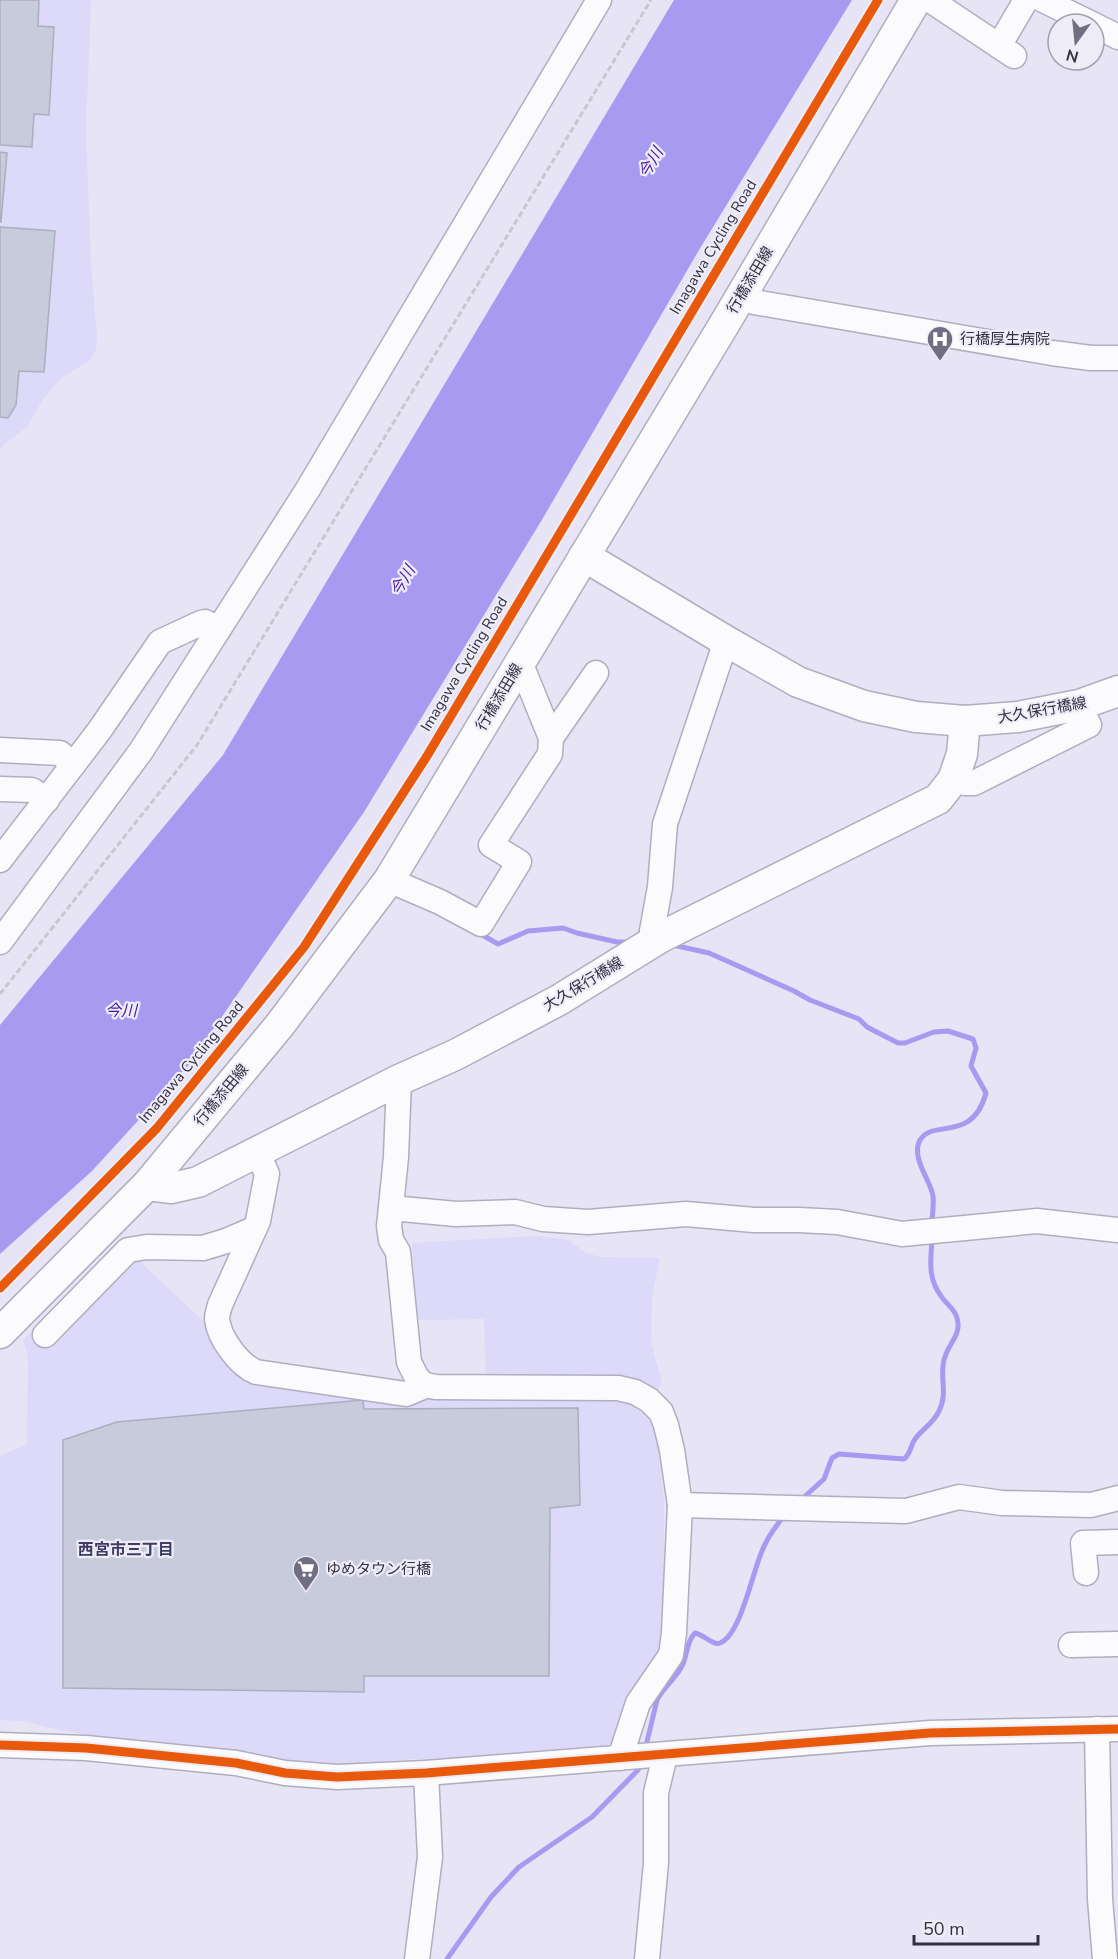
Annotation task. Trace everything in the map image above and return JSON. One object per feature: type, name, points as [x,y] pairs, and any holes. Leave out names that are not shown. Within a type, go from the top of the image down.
[{"type":"main road","name":"行橋添田線","points":[[0,1333],[147,1185],[279,1026],[389,880],[915,0]]},
{"type":"main road","name":"大久保行橋線","points":[[584,556],[798,682],[864,706],[916,717],[964,721],[1018,717],[1079,705],[1118,691]]},
{"type":"main road","name":"大久保行橋線","points":[[147,1185],[172,1188],[198,1182],[399,1080],[455,1055],[560,1000],[661,937],[938,799],[953,780],[962,754],[964,721]]},
{"type":"street","points":[[6,935],[141,751],[308,489],[599,0]]},
{"type":"street","points":[[930,0],[1006,51],[1026,0]]},
{"type":"street","points":[[1043,0],[1067,12]]},
{"type":"street","points":[[740,296],[754,302],[1052,353],[1091,358],[1118,358]]},
{"type":"street","points":[[0,860],[7,835],[47,800],[99,731],[160,642],[205,622],[219,628]]},
{"type":"street","points":[[661,937],[652,931],[660,887],[665,824],[726,641]]},
{"type":"street","points":[[389,880],[440,902],[481,924],[519,862],[491,845],[550,754],[551,738],[520,662]]},
{"type":"street","points":[[551,738],[596,673]]},
{"type":"street","points":[[953,780],[974,783],[1089,725],[1079,705]]},
{"type":"street","points":[[0,750],[60,753],[73,765]]},
{"type":"street","points":[[0,789],[32,790],[47,800]]},
{"type":"street","points":[[399,1080],[389,1226],[391,1240],[398,1252],[409,1362],[425,1386]]},
{"type":"street","points":[[257,1151],[267,1174],[260,1211],[220,1305],[217,1318],[220,1331],[237,1359],[245,1367],[256,1372],[406,1394],[425,1386],[436,1388],[618,1388],[635,1392],[649,1400],[661,1412],[672,1450],[680,1505],[674,1633],[671,1655],[638,1703],[620,1758]]},
{"type":"street","points":[[391,1208],[456,1214],[514,1212],[543,1219],[588,1222],[686,1214],[754,1220],[837,1222],[902,1234],[1036,1221],[1118,1230]]},
{"type":"street","points":[[45,1335],[128,1250],[147,1247],[203,1248],[254,1229]]},
{"type":"street","points":[[680,1505],[906,1511],[959,1497],[1002,1503],[1091,1504],[1118,1498]]},
{"type":"street","points":[[1086,1573],[1083,1543],[1118,1542]]},
{"type":"street","points":[[1071,1646],[1118,1644]]},
{"type":"street","points":[[0,1745],[86,1748],[236,1762],[285,1773],[337,1777],[426,1773],[930,1733],[1107,1729],[1100,1899],[1105,1959]]},
{"type":"street","points":[[647,1959],[656,1863],[656,1793],[665,1755]]},
{"type":"street","points":[[417,1959],[430,1857],[426,1773]]},
{"type":"path","points":[[0,994],[197,745],[651,0]]},
{"type":"shaded area","points":[[0,0],[91,0],[86,128],[91,267],[97,336],[96,349],[90,360],[60,379],[43,399],[27,427],[0,448]]},
{"type":"shaded area","points":[[535,1236],[568,1240],[586,1253],[600,1257],[660,1258],[652,1296],[651,1343],[662,1382],[646,1415],[657,1432],[664,1499],[664,1630],[659,1653],[632,1690],[614,1741],[606,1746],[356,1764],[294,1761],[228,1750],[125,1741],[23,1721],[0,1720],[0,1456],[27,1444],[28,1357],[23,1340],[119,1242],[203,1321],[231,1364],[263,1385],[486,1380],[484,1319],[417,1320],[412,1243]]},
{"type":"water","name":"今川","points":[[674,0],[852,0],[699,250],[543,518],[364,812],[187,1067],[92,1171],[0,1254],[0,1025],[223,755]]},
{"type":"building","points":[[0,0],[39,0],[38,26],[54,27],[49,115],[34,114],[32,147],[0,145]]},
{"type":"building","points":[[0,152],[7,153],[1,222],[0,222]]},
{"type":"building","points":[[0,227],[55,231],[44,372],[19,371],[16,405],[8,418],[0,417]]},
{"type":"building","name":"ゆめタウン行橋","points":[[363,1400],[364,1409],[578,1408],[580,1505],[550,1508],[549,1676],[364,1676],[364,1692],[63,1688],[63,1440],[117,1422]]},
{"type":"waterway","points":[[477,932],[498,944],[528,931],[563,928],[617,942],[631,942]]},
{"type":"waterway","points":[[673,945],[709,953],[810,1000],[859,1019],[867,1027],[898,1043],[905,1043],[934,1032],[948,1031],[973,1039],[976,1048],[971,1066],[986,1093],[980,1109],[962,1125],[932,1131],[924,1135],[919,1142],[918,1156],[933,1196],[932,1225]]},
{"type":"waterway","points":[[802,1499],[824,1479],[832,1458],[839,1454],[904,1459],[915,1439],[939,1411],[943,1397],[943,1363],[958,1324],[954,1312],[941,1296],[934,1282],[931,1268],[932,1238]]},
{"type":"waterway","points":[[645,1750],[657,1700],[680,1669],[692,1636],[695,1633],[717,1643],[727,1638],[746,1601],[764,1546],[784,1516]]},
{"type":"waterway","points":[[447,1959],[491,1897],[519,1867],[592,1817],[638,1770],[641,1762]]},
{"type":"cycle path","name":"Imagawa Cycling Road","points":[[0,1288],[157,1128],[304,947],[427,756],[878,0]]},
{"type":"cycle path","points":[[0,1745],[86,1748],[236,1763],[285,1773],[337,1777],[426,1773],[930,1733],[1118,1729]]},
{"type":"place","name":"行橋厚生病院","points":[[940,362]]},
{"type":"place","name":"ゆめタウン行橋","points":[[306,1592]]},
{"type":"district","name":"西宮市三丁目","points":[[126,1550]]}]
